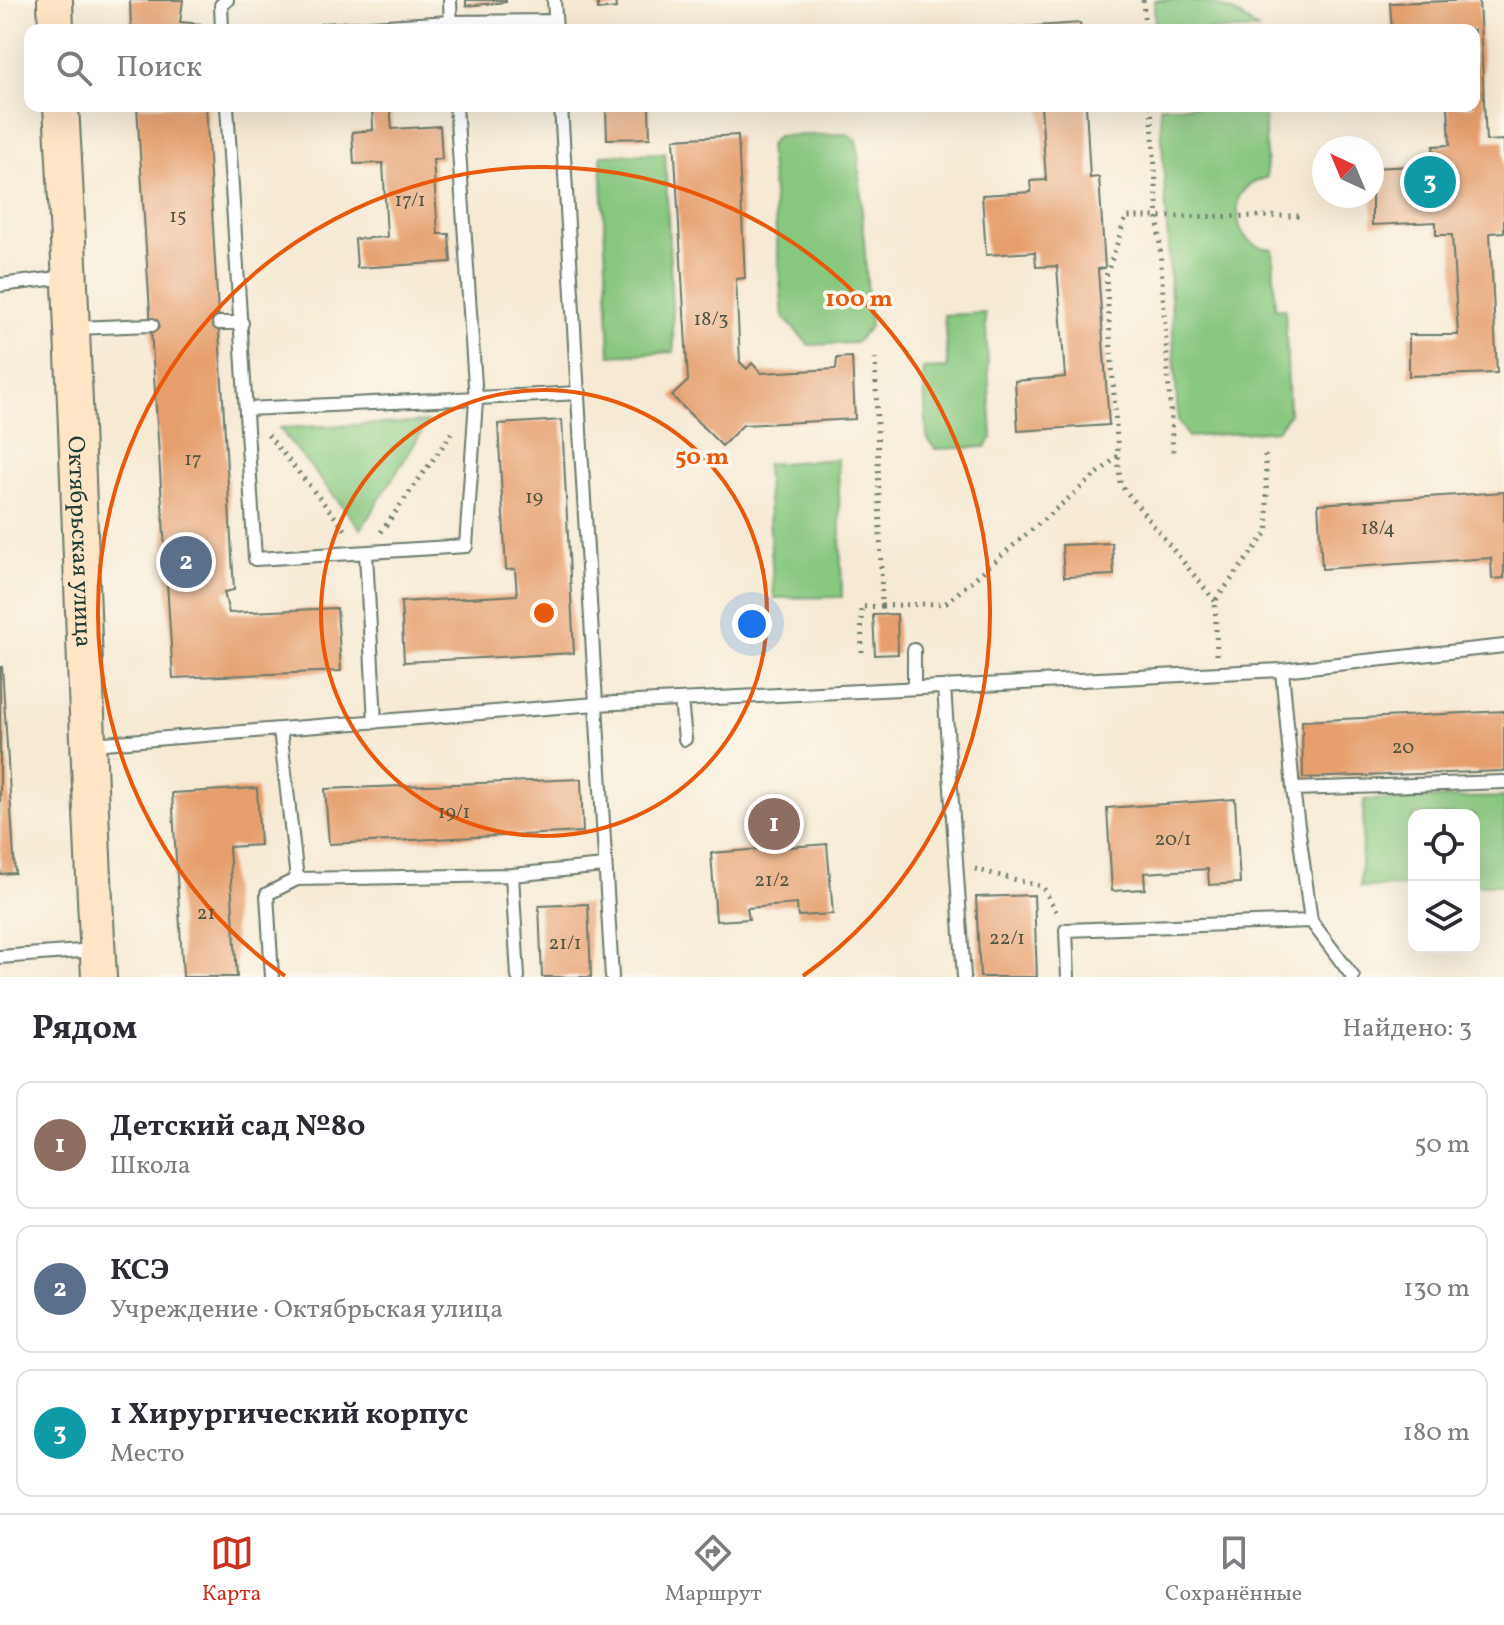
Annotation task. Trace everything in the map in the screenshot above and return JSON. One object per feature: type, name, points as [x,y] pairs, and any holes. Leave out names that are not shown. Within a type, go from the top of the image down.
[{"type":"main road","points":[[55,0],[56,24]]},
{"type":"main road","name":"Октябрьская улица","points":[[61,112],[98,963]]},
{"type":"lane","points":[[222,24],[221,5],[227,0]]},
{"type":"lane","points":[[450,0],[451,24]]},
{"type":"lane","points":[[554,0],[555,24]]},
{"type":"lane","points":[[227,112],[255,559],[466,546],[476,400],[456,112]]},
{"type":"lane","points":[[561,112],[612,977]]},
{"type":"lane","points":[[0,285],[70,276]]},
{"type":"lane","points":[[219,323],[242,323]]},
{"type":"lane","points":[[72,328],[152,325]]},
{"type":"lane","points":[[247,409],[580,393]]},
{"type":"lane","points":[[366,554],[375,722]]},
{"type":"lane","points":[[87,744],[596,704],[1282,670],[1504,646]]},
{"type":"lane","points":[[914,650],[914,687]]},
{"type":"lane","points":[[1282,670],[1293,789],[1311,921],[1353,977]]},
{"type":"lane","points":[[944,687],[964,977]]},
{"type":"lane","points":[[681,700],[685,739]]},
{"type":"lane","points":[[280,729],[297,879]]},
{"type":"lane","points":[[1293,789],[1504,782]]},
{"type":"lane","points":[[272,977],[267,894],[297,879],[512,875],[604,866]]},
{"type":"lane","points":[[512,875],[518,977]]},
{"type":"lane","points":[[942,903],[959,904]]},
{"type":"lane","points":[[1068,977],[1066,930],[1311,921]]},
{"type":"lane","points":[[0,957],[98,963]]},
{"type":"path","points":[[1143,0],[1145,24]]},
{"type":"path","points":[[1151,112],[1173,453]]},
{"type":"path","points":[[1217,674],[1215,601],[1120,484],[1106,276],[1126,217],[1300,216]]},
{"type":"path","points":[[875,352],[882,606]]},
{"type":"path","points":[[247,409],[366,554],[476,400]]},
{"type":"path","points":[[1215,601],[1268,531],[1265,450]]},
{"type":"path","points":[[862,652],[861,607],[946,603],[1119,456]]},
{"type":"path","points":[[955,864],[1043,887],[1066,930]]},
{"type":"green space","points":[[1154,0],[1212,4],[1235,13],[1251,24],[1155,24]]},
{"type":"green space","points":[[1160,112],[1264,112],[1267,177],[1242,192],[1238,206],[1239,221],[1247,239],[1258,246],[1273,249],[1275,308],[1285,309],[1289,414],[1277,430],[1188,437],[1178,420]]},
{"type":"green space","points":[[847,134],[857,140],[870,327],[855,343],[809,345],[783,317],[769,145],[777,136]]},
{"type":"green space","points":[[665,153],[674,352],[610,355],[601,155]]},
{"type":"green space","points":[[985,313],[992,438],[985,447],[935,449],[927,437],[923,369],[948,368],[944,315]]},
{"type":"green space","points":[[428,422],[361,529],[279,428]]},
{"type":"green space","points":[[838,459],[842,597],[774,598],[766,464]]},
{"type":"green space","points":[[1504,797],[1504,885],[1480,885],[1480,809],[1408,809],[1408,886],[1360,887],[1364,800]]},
{"type":"building","points":[[130,0],[183,0],[180,22],[201,24],[131,24]]},
{"type":"building","points":[[466,0],[506,0],[506,2],[466,6]]},
{"type":"building","points":[[598,0],[615,0],[616,8],[598,10]]},
{"type":"building","points":[[1479,0],[1486,141],[1504,140],[1504,232],[1490,233],[1497,373],[1409,376],[1409,335],[1458,335],[1452,235],[1436,235],[1436,222],[1372,225],[1372,208],[1384,208],[1384,167],[1435,165],[1433,146],[1450,145],[1448,112],[1480,112],[1480,24],[1392,24],[1390,3]]},
{"type":"building","points":[[137,112],[206,112],[234,590],[224,592],[229,613],[337,608],[341,671],[173,678]]},
{"type":"building","points":[[372,112],[391,112],[392,129],[440,126],[442,159],[433,160],[438,234],[449,234],[451,262],[357,268],[355,239],[387,237],[383,163],[354,164],[352,132],[373,130]]},
{"type":"building","points":[[606,112],[649,112],[650,138],[607,139]]},
{"type":"building","points":[[1041,112],[1086,112],[1090,178],[1099,177],[1105,268],[1098,269],[1109,425],[1018,431],[1015,381],[1065,377],[1057,266],[1036,267],[1035,252],[986,255],[982,195],[1031,192],[1030,181],[1046,180]]},
{"type":"building","points":[[738,135],[745,278],[736,279],[740,362],[747,369],[752,363],[761,373],[836,369],[837,358],[852,357],[855,419],[743,425],[722,446],[672,396],[688,381],[674,139]]},
{"type":"building","points":[[562,420],[574,653],[404,662],[401,602],[517,595],[515,569],[506,570],[498,424]]},
{"type":"building","points":[[1504,492],[1504,578],[1492,579],[1491,558],[1322,569],[1318,504]]},
{"type":"building","points":[[1112,543],[1114,575],[1064,577],[1062,545]]},
{"type":"building","points":[[897,614],[898,654],[875,655],[873,615]]},
{"type":"building","points":[[0,667],[15,873],[0,874]]},
{"type":"building","points":[[1504,711],[1504,771],[1303,778],[1302,721]]},
{"type":"building","points":[[581,779],[583,832],[329,844],[325,789]]},
{"type":"building","points":[[257,788],[260,845],[229,847],[237,977],[183,977],[172,793]]},
{"type":"building","points":[[1235,799],[1240,883],[1209,885],[1208,869],[1144,873],[1145,889],[1112,891],[1107,808]]},
{"type":"building","points":[[827,844],[833,914],[798,916],[797,904],[747,908],[749,919],[716,921],[711,853]]},
{"type":"building","points":[[1034,895],[1037,977],[980,977],[976,897]]},
{"type":"building","points":[[588,904],[591,977],[542,977],[539,906]]},
{"type":"place","name":"1 Хирургический корпус","points":[[1430,182]]},
{"type":"place","name":"КСЭ","points":[[186,562]]},
{"type":"place","name":"Детский сад №80","points":[[774,824]]}]
